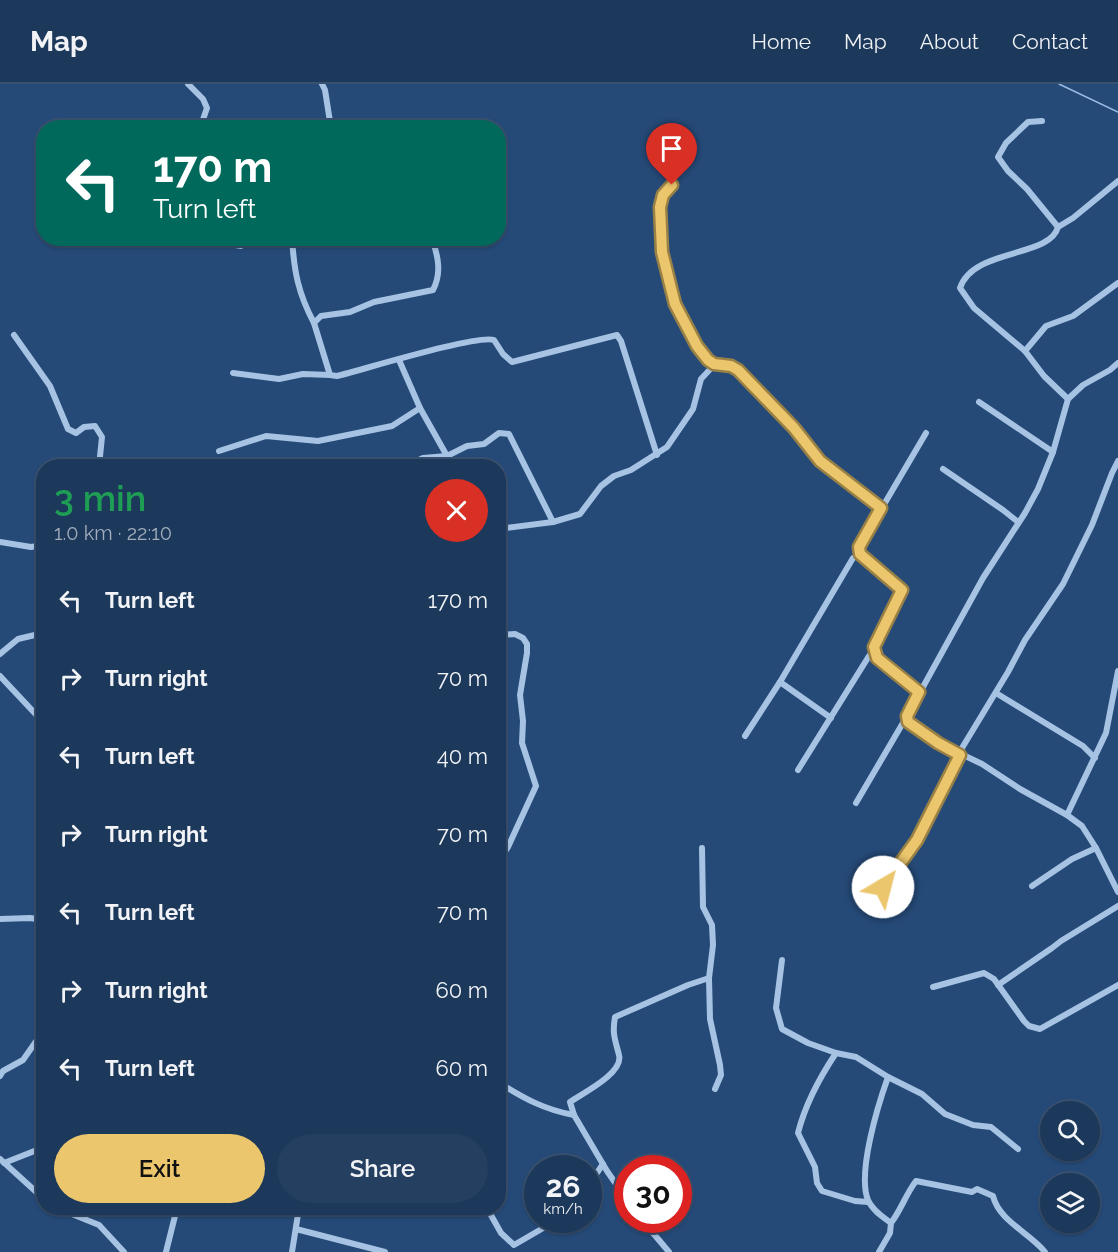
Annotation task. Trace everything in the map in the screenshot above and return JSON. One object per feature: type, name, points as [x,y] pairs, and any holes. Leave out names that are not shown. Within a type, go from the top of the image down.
[{"type":"street","points":[[188,84],[203,99],[207,108],[203,120]]},
{"type":"street","points":[[322,84],[330,120]]},
{"type":"street","points":[[1042,121],[1028,122],[1006,143],[998,157],[1058,227]]},
{"type":"street","points":[[664,129],[665,160],[672,185],[661,200],[662,252],[675,304],[697,346],[714,364],[731,366],[738,370],[794,428],[820,461],[881,508]]},
{"type":"street","points":[[1068,399],[1044,376],[1024,351],[974,308],[960,288],[963,278],[978,265],[1046,241],[1057,232],[1058,227],[1073,218],[1118,181]]},
{"type":"street","points":[[293,246],[294,266],[302,301],[314,323],[330,375]]},
{"type":"street","points":[[314,323],[321,316],[350,312],[374,302],[433,290],[439,279],[434,246]]},
{"type":"street","points":[[1024,351],[1046,326],[1073,316],[1118,283]]},
{"type":"street","points":[[14,335],[50,386],[68,429],[76,433],[84,427],[95,426],[102,437],[100,459]]},
{"type":"street","points":[[233,373],[279,379],[303,374],[337,376],[451,345],[487,338],[494,340],[508,360],[519,362],[617,335],[640,398],[657,455]]},
{"type":"street","points":[[399,360],[420,408],[447,456]]},
{"type":"street","points":[[856,803],[907,716],[982,578],[1038,489],[1053,452],[1068,399],[1083,385],[1118,363]]},
{"type":"street","points":[[506,528],[553,522],[580,514],[602,486],[614,476],[631,470],[657,455],[667,447],[693,409],[701,379],[714,364]]},
{"type":"street","points":[[979,402],[1053,452]]},
{"type":"street","points":[[219,451],[266,436],[318,441],[392,426],[420,408]]},
{"type":"street","points":[[421,459],[447,456],[467,446],[484,444],[499,433],[508,434],[553,522]]},
{"type":"street","points":[[877,658],[874,647],[902,590],[864,559],[859,547],[926,433]]},
{"type":"street","points":[[883,887],[917,840],[962,748],[1025,640],[1063,584],[1092,525],[1118,461]]},
{"type":"street","points":[[943,469],[1018,522]]},
{"type":"street","points":[[0,542],[36,546]]},
{"type":"street","points":[[745,736],[780,682],[853,558],[858,556],[864,559]]},
{"type":"street","points":[[506,635],[515,634],[523,638],[527,644],[520,695],[523,721],[522,743],[536,786],[506,850]]},
{"type":"street","points":[[0,654],[18,639],[36,635]]},
{"type":"street","points":[[798,770],[867,658],[873,656],[877,658],[919,692]]},
{"type":"street","points":[[1067,815],[1106,733],[1118,671]]},
{"type":"street","points":[[0,676],[36,714]]},
{"type":"street","points":[[780,682],[831,718]]},
{"type":"street","points":[[996,693],[1083,746],[1095,758]]},
{"type":"street","points":[[907,716],[911,725],[938,743],[982,764],[1082,826],[1118,892]]},
{"type":"street","points":[[702,848],[703,907],[712,925],[713,945],[709,978],[710,1019],[721,1075],[715,1089]]},
{"type":"street","points":[[1032,886],[1072,859],[1096,848]]},
{"type":"street","points":[[998,984],[1060,941],[1118,906]]},
{"type":"street","points":[[0,919],[36,919]]},
{"type":"street","points":[[782,960],[776,1008],[782,1029],[808,1043],[856,1057],[922,1094],[945,1114],[973,1125],[991,1127],[1018,1149]]},
{"type":"street","points":[[933,987],[984,973],[994,979],[1029,1026],[1040,1029],[1118,985]]},
{"type":"street","points":[[614,1180],[574,1115],[570,1102],[605,1080],[619,1065],[620,1057],[612,1031],[615,1017],[709,978]]},
{"type":"street","points":[[0,1076],[3,1071],[23,1060],[36,1041]]},
{"type":"street","points":[[836,1053],[825,1069],[802,1115],[798,1133],[815,1167],[817,1183],[822,1191],[855,1202],[868,1202]]},
{"type":"street","points":[[888,1077],[881,1095],[864,1184],[868,1202],[891,1223]]},
{"type":"street","points":[[506,1087],[539,1106],[555,1112],[574,1115]]},
{"type":"street","points":[[2,1161],[36,1150]]},
{"type":"street","points":[[2,1161],[36,1192]]},
{"type":"street","points":[[879,1252],[890,1233],[891,1223],[900,1212],[909,1190],[916,1181],[972,1192],[978,1189],[993,1196],[996,1206],[1045,1252]]},
{"type":"street","points":[[76,1215],[99,1225],[124,1252]]},
{"type":"street","points":[[166,1252],[175,1215]]},
{"type":"street","points":[[292,1252],[298,1215]]},
{"type":"street","points":[[491,1215],[501,1233],[514,1245]]},
{"type":"street","points":[[296,1228],[385,1252]]},
{"type":"street","points":[[510,1252],[514,1245],[535,1233]]},
{"type":"street","points":[[653,1233],[669,1252]]},
{"type":"waterway","points":[[1059,84],[1118,112]]},
{"type":"route","points":[[672,185],[663,195],[660,207],[662,252],[675,304],[697,346],[708,360],[714,364],[725,364],[738,370],[794,428],[820,461],[871,498],[881,508],[859,547],[860,554],[900,587],[902,594],[874,647],[874,652],[877,658],[919,692],[907,716],[908,722],[960,755],[927,816],[917,840],[883,887]]}]
